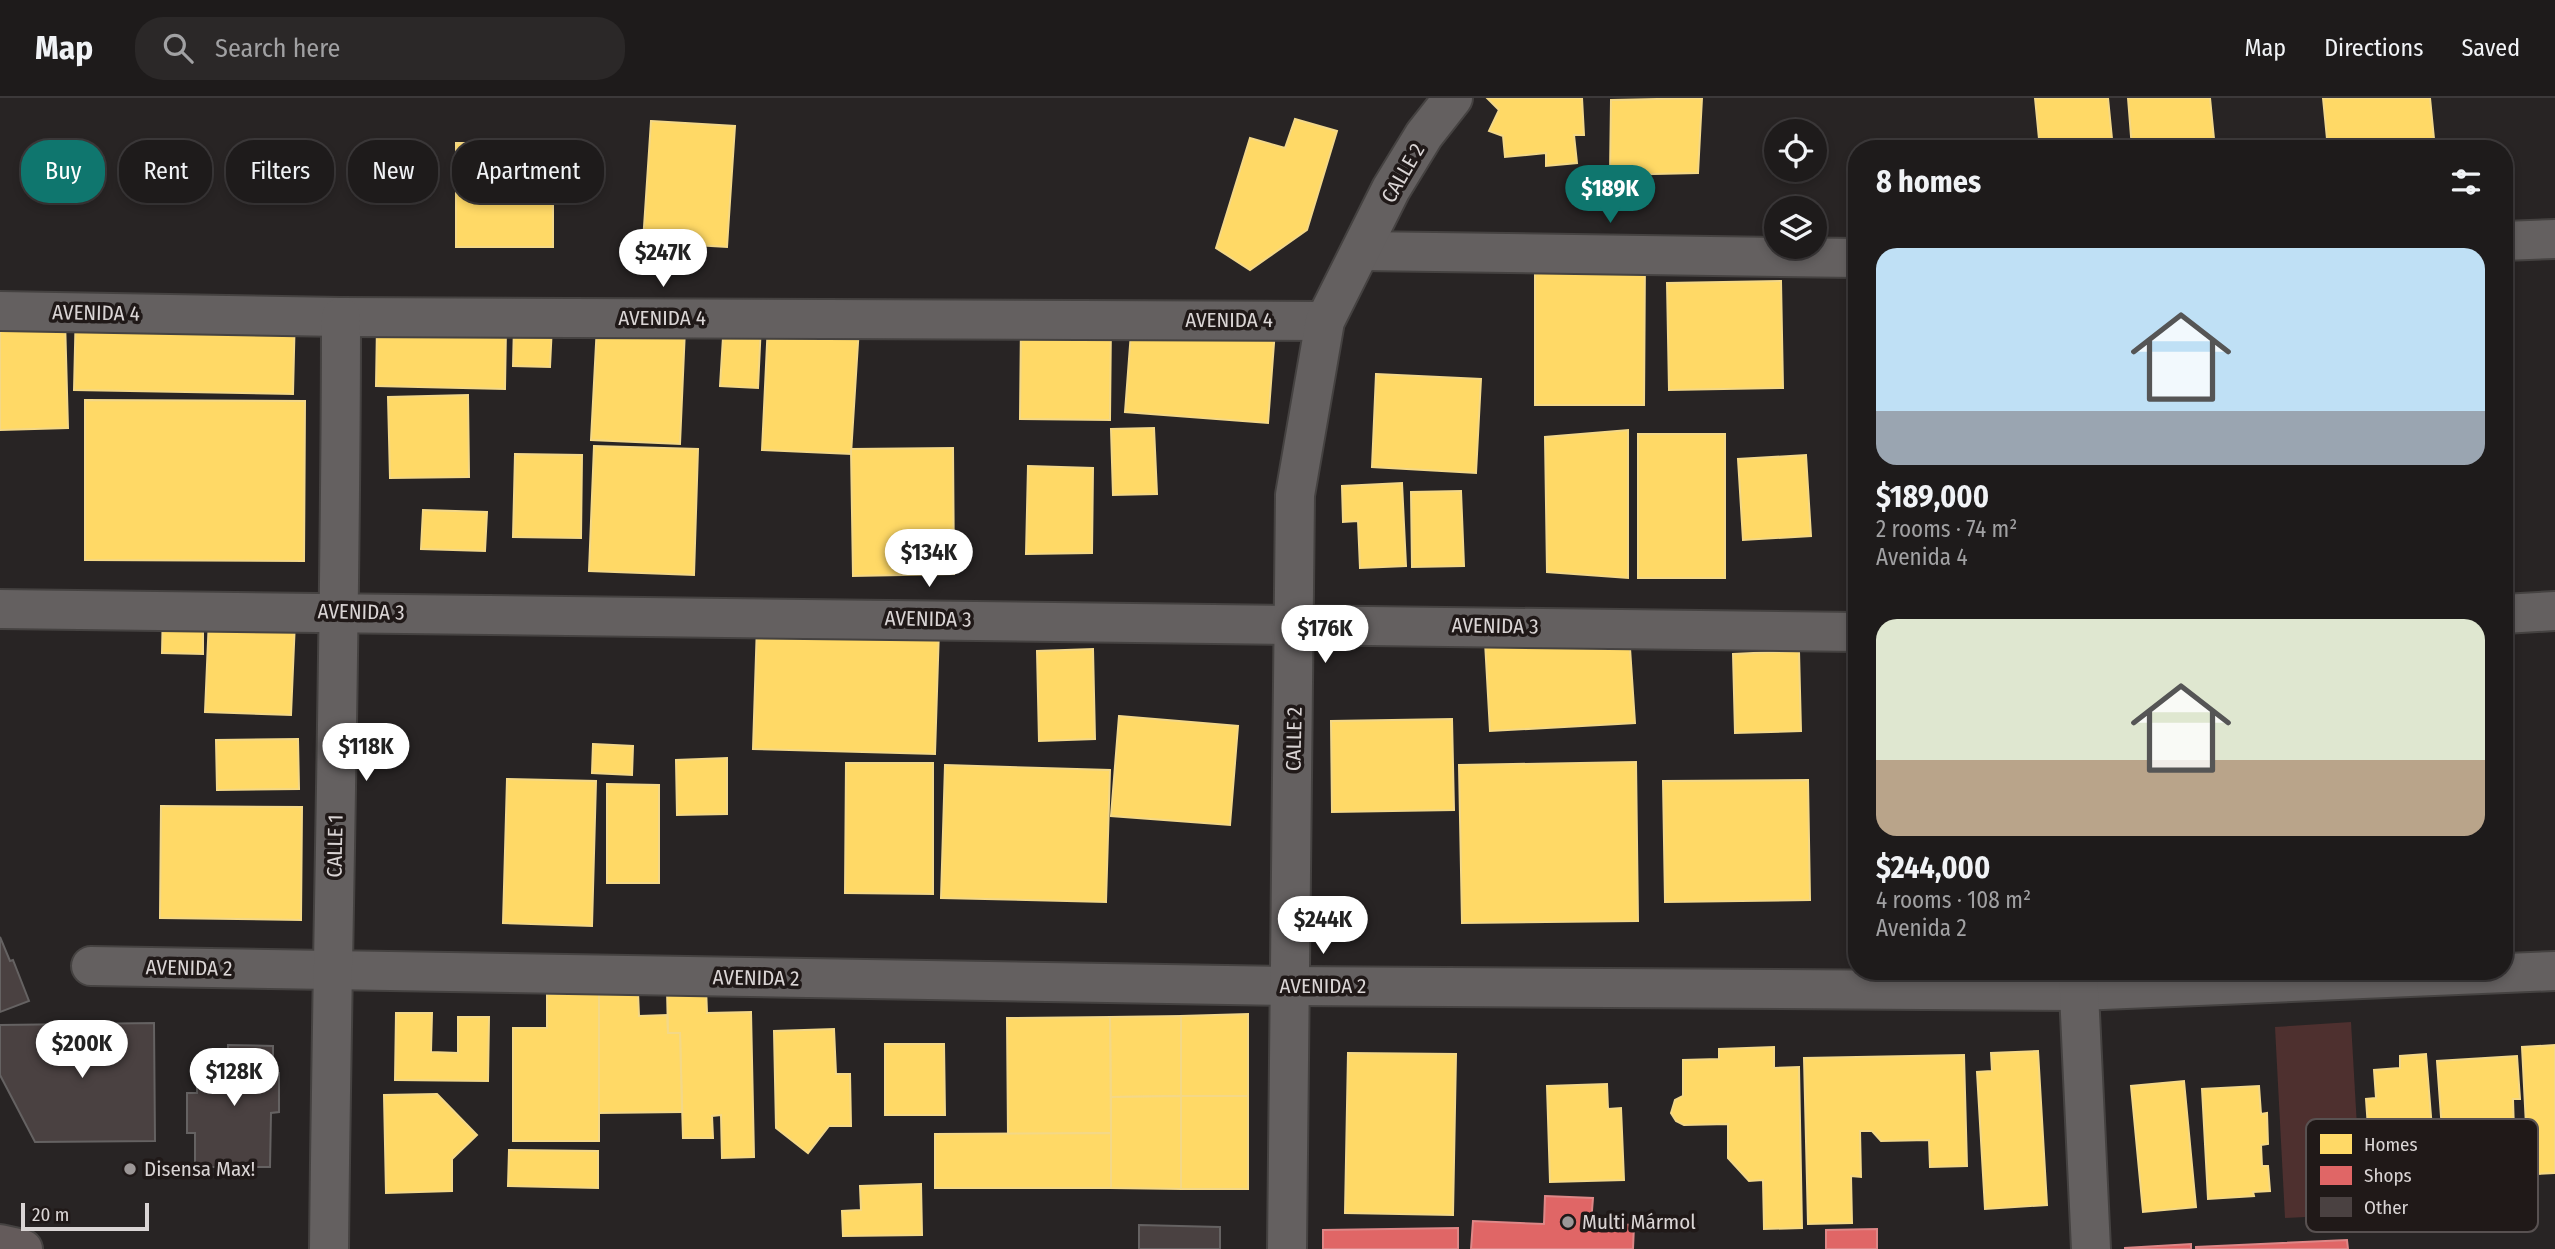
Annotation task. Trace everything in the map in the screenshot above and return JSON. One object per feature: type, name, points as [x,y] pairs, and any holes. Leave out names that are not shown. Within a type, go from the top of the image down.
[{"type":"main road","points":[[0,1244],[23,1249]]},
{"type":"street","name":"CALLE 2","points":[[1287,1249],[1296,623],[1295,495],[1325,321],[1391,189],[1424,135],[1453,98]]},
{"type":"street","points":[[2513,241],[2555,239]]},
{"type":"street","points":[[1362,251],[1848,258]]},
{"type":"street","name":"AVENIDA 4","points":[[0,311],[341,317],[1325,321]]},
{"type":"street","name":"CALLE 1","points":[[329,1249],[331,971],[341,611],[341,317]]},
{"type":"street","name":"AVENIDA 3","points":[[0,610],[341,611],[1848,632]]},
{"type":"street","points":[[2513,613],[2555,611]]},
{"type":"street","name":"AVENIDA 2","points":[[91,966],[1290,986],[2126,980]]},
{"type":"street","name":"AVENIDA 2","points":[[2513,972],[2555,971]]},
{"type":"street","points":[[2078,981],[2091,1249]]},
{"type":"shaded area","points":[[2351,1022],[2357,1119],[2306,1119],[2306,1217],[2285,1218],[2275,1027]]},
{"type":"building: Homes","points":[[1487,98],[1582,98],[1584,135],[1574,135],[1577,163],[1546,166],[1546,153],[1505,157],[1503,136],[1489,131],[1499,110]]},
{"type":"building: Homes","points":[[1702,98],[1698,173],[1610,175],[1611,100]]},
{"type":"building: Homes","points":[[2035,98],[2108,98],[2112,140],[2039,140]]},
{"type":"building: Homes","points":[[2128,98],[2210,98],[2214,140],[2131,140]]},
{"type":"building: Homes","points":[[2323,98],[2430,98],[2434,140],[2327,140]]},
{"type":"building: Homes","points":[[1295,119],[1337,131],[1307,230],[1250,270],[1216,248],[1250,138],[1285,148]]},
{"type":"building: Homes","points":[[651,121],[735,126],[727,247],[643,242]]},
{"type":"building: Homes","points":[[456,203],[553,203],[553,247],[456,247]]},
{"type":"building: Homes","points":[[1535,256],[1645,256],[1644,405],[1535,405]]},
{"type":"building: Homes","points":[[1781,281],[1783,388],[1669,390],[1667,283]]},
{"type":"building: Homes","points":[[76,305],[295,310],[293,394],[74,390]]},
{"type":"building: Homes","points":[[65,319],[68,428],[0,430],[0,321]]},
{"type":"building: Homes","points":[[1132,319],[1275,330],[1268,423],[1125,412]]},
{"type":"building: Homes","points":[[724,321],[761,324],[758,388],[720,386]]},
{"type":"building: Homes","points":[[1021,321],[1111,321],[1110,420],[1020,419]]},
{"type":"building: Homes","points":[[768,323],[859,327],[851,454],[762,450]]},
{"type":"building: Homes","points":[[514,324],[552,325],[550,367],[513,366]]},
{"type":"building: Homes","points":[[377,325],[506,328],[505,389],[376,386]]},
{"type":"building: Homes","points":[[597,325],[685,329],[680,444],[591,440]]},
{"type":"building: Homes","points":[[1376,374],[1481,379],[1476,473],[1372,467]]},
{"type":"building: Homes","points":[[468,395],[469,477],[390,478],[388,397]]},
{"type":"building: Homes","points":[[85,400],[305,401],[304,561],[85,560]]},
{"type":"building: Homes","points":[[1154,428],[1157,494],[1113,495],[1111,429]]},
{"type":"building: Homes","points":[[1628,430],[1628,578],[1547,572],[1545,437]]},
{"type":"building: Homes","points":[[1638,434],[1725,434],[1725,578],[1638,578]]},
{"type":"building: Homes","points":[[594,446],[698,449],[694,575],[589,571]]},
{"type":"building: Homes","points":[[953,448],[954,574],[853,576],[851,449]]},
{"type":"building: Homes","points":[[515,454],[582,455],[581,538],[513,537]]},
{"type":"building: Homes","points":[[1806,455],[1811,536],[1743,540],[1738,459]]},
{"type":"building: Homes","points":[[1028,466],[1093,468],[1092,553],[1026,554]]},
{"type":"building: Homes","points":[[1402,483],[1406,566],[1360,568],[1358,521],[1343,522],[1342,486]]},
{"type":"building: Homes","points":[[1461,491],[1464,566],[1412,567],[1411,492]]},
{"type":"building: Homes","points":[[423,510],[487,512],[485,551],[421,549]]},
{"type":"building: Homes","points":[[163,608],[203,609],[203,654],[162,653]]},
{"type":"building: Homes","points":[[209,618],[295,621],[291,715],[205,712]]},
{"type":"building: Homes","points":[[757,624],[939,629],[935,754],[753,749]]},
{"type":"building: Homes","points":[[1629,633],[1635,723],[1490,731],[1485,642]]},
{"type":"building: Homes","points":[[1093,649],[1095,739],[1039,741],[1037,651]]},
{"type":"building: Homes","points":[[1799,651],[1801,731],[1735,733],[1733,654]]},
{"type":"building: Homes","points":[[1119,716],[1238,726],[1230,825],[1111,816]]},
{"type":"building: Homes","points":[[1452,719],[1454,810],[1332,812],[1331,721]]},
{"type":"building: Homes","points":[[298,739],[299,789],[217,790],[216,740]]},
{"type":"building: Homes","points":[[593,744],[633,746],[632,775],[592,773]]},
{"type":"building: Homes","points":[[727,758],[727,814],[677,815],[676,760]]},
{"type":"building: Homes","points":[[1636,762],[1638,921],[1462,923],[1459,765]]},
{"type":"building: Homes","points":[[846,763],[933,763],[933,894],[845,893]]},
{"type":"building: Homes","points":[[945,765],[1110,770],[1106,902],[941,898]]},
{"type":"building: Homes","points":[[507,779],[596,781],[592,926],[503,923]]},
{"type":"building: Homes","points":[[1808,780],[1810,900],[1665,902],[1663,781]]},
{"type":"building: Homes","points":[[607,784],[659,785],[659,883],[607,883]]},
{"type":"building: Homes","points":[[161,806],[302,807],[301,920],[160,918]]},
{"type":"building: Homes","points":[[706,987],[707,1013],[751,1012],[754,1157],[722,1158],[721,1115],[712,1116],[713,1138],[683,1138],[680,1033],[668,1033],[667,989]]},
{"type":"building: Homes","points":[[638,992],[639,1016],[667,1015],[668,1033],[680,1033],[682,1112],[599,1113],[599,994]]},
{"type":"building: Homes","points":[[547,994],[599,994],[599,1141],[513,1141],[513,1028],[547,1028]]},
{"type":"building: Homes","points":[[396,1013],[432,1013],[431,1052],[458,1053],[458,1017],[489,1017],[488,1081],[395,1080]]},
{"type":"building: Homes","points":[[1248,1014],[1248,1096],[1181,1096],[1181,1016]]},
{"type":"building: Homes","points":[[1181,1016],[1181,1096],[1111,1097],[1110,1017]]},
{"type":"building: Homes","points":[[1110,1017],[1111,1133],[1008,1135],[1007,1018]]},
{"type":"building: Homes","points":[[834,1029],[836,1074],[850,1074],[851,1126],[829,1126],[808,1153],[776,1128],[774,1031]]},
{"type":"building: Homes","points":[[885,1044],[944,1044],[945,1115],[885,1115]]},
{"type":"building: Homes","points":[[2555,1045],[2555,1173],[2538,1174],[2538,1119],[2526,1119],[2522,1047]]},
{"type":"building: Homes","points":[[1774,1047],[1774,1068],[1799,1067],[1802,1228],[1764,1229],[1763,1180],[1749,1181],[1728,1158],[1728,1124],[1684,1125],[1676,1121],[1671,1113],[1675,1100],[1683,1096],[1683,1060],[1719,1059],[1719,1049]]},
{"type":"building: Homes","points":[[2038,1051],[2047,1205],[1985,1209],[1977,1072],[1992,1071],[1991,1053]]},
{"type":"building: Homes","points":[[1348,1053],[1456,1054],[1453,1215],[1345,1213]]},
{"type":"building: Homes","points":[[2426,1054],[2431,1119],[2367,1119],[2366,1099],[2376,1098],[2374,1070],[2400,1068],[2400,1056]]},
{"type":"building: Homes","points":[[1964,1055],[1967,1166],[1930,1167],[1929,1140],[1881,1141],[1872,1131],[1860,1131],[1861,1177],[1851,1176],[1852,1223],[1808,1224],[1804,1058]]},
{"type":"building: Homes","points":[[2517,1056],[2520,1099],[2513,1099],[2514,1119],[2441,1119],[2437,1061]]},
{"type":"building: Homes","points":[[2184,1081],[2196,1207],[2143,1212],[2131,1086]]},
{"type":"building: Homes","points":[[1607,1084],[1608,1109],[1621,1108],[1624,1180],[1550,1182],[1547,1086]]},
{"type":"building: Homes","points":[[2259,1086],[2261,1114],[2267,1113],[2268,1144],[2261,1145],[2262,1166],[2268,1166],[2270,1191],[2253,1192],[2254,1196],[2208,1199],[2202,1089]]},
{"type":"building: Homes","points":[[437,1094],[477,1135],[452,1159],[452,1191],[386,1193],[384,1095]]},
{"type":"building: Homes","points":[[1181,1096],[1248,1096],[1248,1189],[1181,1189]]},
{"type":"building: Homes","points":[[1181,1096],[1181,1189],[1111,1188],[1111,1097]]},
{"type":"building: Homes","points":[[1111,1133],[1111,1188],[935,1188],[935,1134]]},
{"type":"building: Homes","points":[[509,1150],[598,1151],[598,1188],[508,1186]]},
{"type":"building: Homes","points":[[921,1184],[922,1235],[843,1236],[842,1211],[861,1210],[860,1186]]},
{"type":"building: Shops","name":"Multi Mármol","points":[[1545,1196],[1593,1198],[1591,1223],[1634,1225],[1633,1249],[1471,1249],[1473,1221],[1544,1224]]},
{"type":"building: Shops","points":[[1458,1228],[1458,1249],[1323,1249],[1323,1230]]},
{"type":"building: Shops","points":[[1877,1229],[1877,1249],[1826,1249],[1826,1230]]},
{"type":"building: Shops","points":[[2347,1240],[2348,1249],[2196,1249],[2196,1247]]},
{"type":"building: Shops","points":[[2191,1244],[2191,1249],[2125,1249],[2125,1248]]},
{"type":"building: Other","points":[[0,937],[10,961],[13,960],[29,1001],[0,1012]]},
{"type":"building: Other","points":[[154,1023],[155,1141],[35,1142],[0,1075],[0,1025]]},
{"type":"building: Other","points":[[228,1045],[273,1046],[273,1073],[279,1073],[279,1112],[271,1113],[270,1167],[195,1167],[195,1133],[187,1133],[187,1093],[197,1093],[198,1056],[228,1057]]},
{"type":"building: Other","points":[[1139,1225],[1220,1227],[1220,1249],[1139,1249]]},
{"type":"place","name":"Disensa Max!","points":[[130,1169]]},
{"type":"place","name":"Multi Mármol","points":[[1568,1222]]}]
